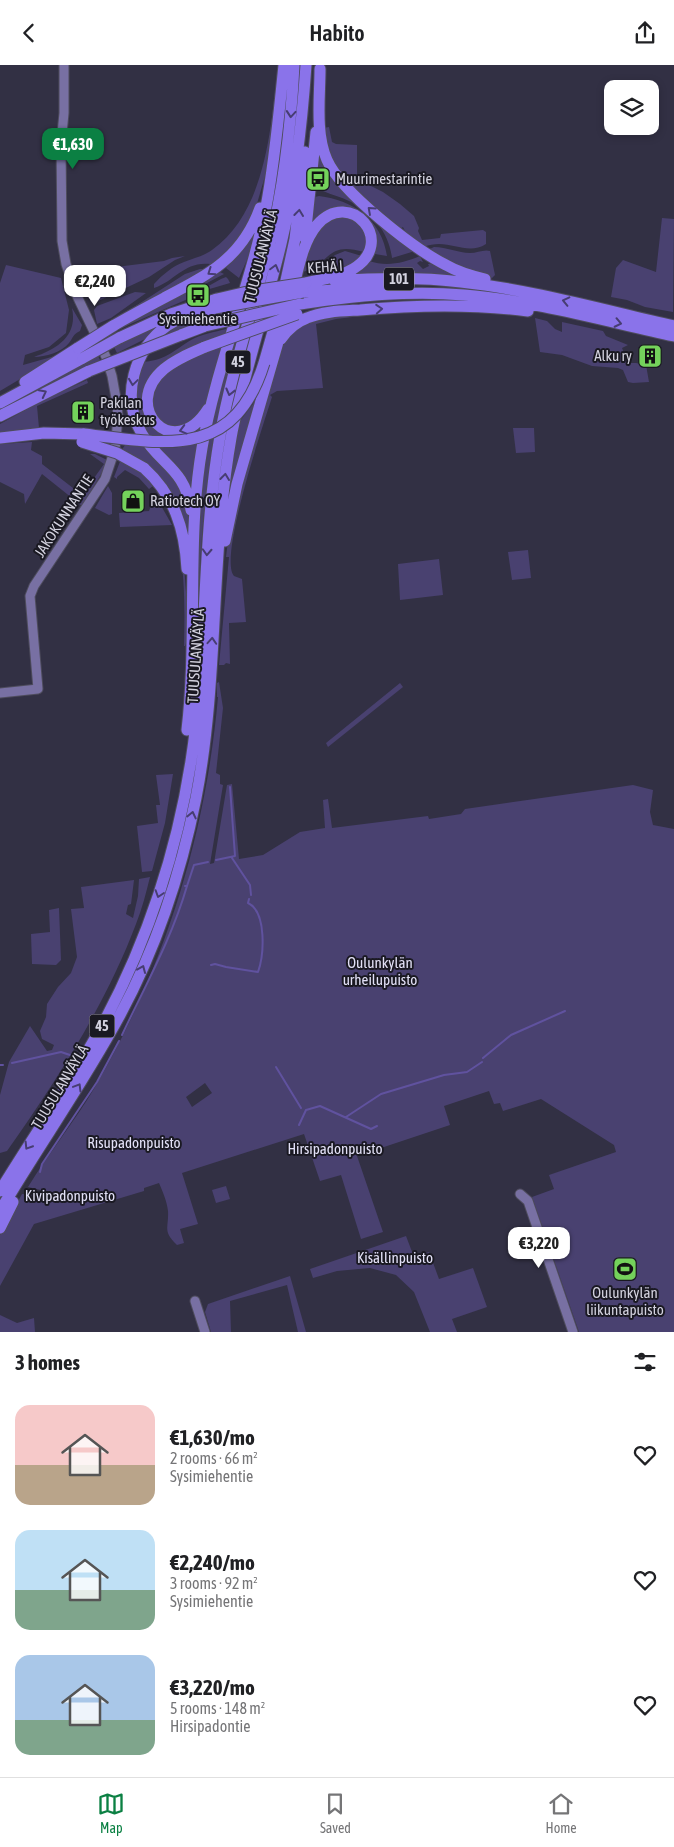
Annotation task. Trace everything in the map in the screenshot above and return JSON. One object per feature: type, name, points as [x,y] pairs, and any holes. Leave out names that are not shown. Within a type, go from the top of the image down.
[{"type":"highway","points":[[192,635],[196,489],[199,466],[214,396],[266,207],[284,65]]},
{"type":"highway","name":"TUUSULANVÄYLÄ","points":[[0,1211],[108,1037],[124,1006],[154,941],[170,897],[184,849],[196,799],[202,761],[201,662],[208,537],[215,464],[231,386],[278,207],[290,126],[294,65]]},
{"type":"highway","name":"TUUSULANVÄYLÄ","points":[[201,662],[214,621],[221,508],[232,433],[285,225],[298,153],[306,65]]},
{"type":"highway","points":[[320,67],[320,129],[326,159],[344,185],[408,242],[431,257],[462,272],[542,295]]},
{"type":"highway","points":[[300,265],[309,213],[320,67]]},
{"type":"highway","points":[[214,621],[230,513],[268,365],[295,239],[307,127],[304,94]]},
{"type":"highway","points":[[0,397],[81,353],[114,326],[204,277],[230,258],[252,226],[271,173]]},
{"type":"highway","points":[[268,365],[308,238],[315,227],[327,217],[336,213],[352,213],[360,217],[370,230],[371,244],[367,257],[358,266],[304,288]]},
{"type":"highway","name":"KEHÄ I","points":[[0,403],[81,353],[171,314],[255,291],[304,288],[361,279],[459,281],[542,295],[674,326]]},
{"type":"highway","name":"101","points":[[299,309],[386,295],[436,293],[504,300],[674,335]]},
{"type":"highway","points":[[194,550],[190,503],[185,487],[176,472],[151,447],[141,433],[134,416],[131,390],[136,365],[156,336],[178,320],[216,303]]},
{"type":"highway","points":[[0,439],[43,437],[165,443],[185,441],[203,436],[223,426],[242,408],[286,333],[300,321],[320,314],[434,306],[483,307],[543,313],[570,313]]},
{"type":"highway","points":[[214,396],[208,411],[199,421],[190,429],[178,432],[167,431],[158,426],[150,417],[147,406],[149,389],[159,374],[172,363],[205,347],[299,309]]},
{"type":"highway","points":[[0,416],[89,371],[146,347],[205,326],[299,309]]},
{"type":"highway","points":[[83,438],[117,453],[144,468],[167,494],[181,524],[186,550],[192,635],[201,662],[200,685]]},
{"type":"highway","name":"TUUSULANVÄYLÄ","points":[[0,1191],[83,1060],[121,988],[144,937],[173,847],[185,797],[200,685]]},
{"type":"highway","points":[[0,1228],[45,1148],[52,1128]]},
{"type":"street","name":"JAKOKUNNANTIE","points":[[0,693],[38,689],[30,596],[34,586],[100,487],[115,449],[118,404],[112,376],[106,357],[92,332],[70,279],[62,241],[61,143],[64,113],[64,65]]},
{"type":"street","points":[[520,1193],[528,1201],[572,1332]]},
{"type":"street","points":[[195,1301],[205,1332]]},
{"type":"green space","points":[[278,65],[280,65],[270,159],[256,207],[248,226],[216,265],[206,264],[189,267],[154,288],[154,284],[172,268],[212,250],[230,233],[245,213],[255,190],[269,140]]},
{"type":"green space","points":[[329,127],[332,142],[336,144],[357,145],[357,179],[383,192],[414,216],[422,240],[440,238],[441,234],[483,230],[486,232],[486,244],[471,249],[441,244],[424,247],[406,233],[403,227],[400,229],[361,196],[330,159],[324,128]]},
{"type":"green space","points":[[318,142],[324,161],[415,251],[392,258],[387,240],[372,217],[357,205],[323,191],[323,176],[318,176]]},
{"type":"green space","points":[[319,196],[343,202],[364,214],[379,232],[387,256],[375,254],[375,243],[353,211],[309,230],[315,197]]},
{"type":"green space","points":[[352,216],[367,234],[364,252],[352,249],[336,251],[319,264],[303,272],[314,236],[330,218]]},
{"type":"green space","points":[[662,218],[674,219],[673,312],[645,307],[627,300],[611,297],[616,268],[623,260],[656,272]]},
{"type":"green space","points":[[255,232],[250,253],[239,278],[226,268],[243,250]]},
{"type":"green space","points":[[434,247],[466,253],[490,251],[495,275],[492,278],[449,261],[428,250]]},
{"type":"green space","points":[[345,251],[362,256],[342,272],[310,276],[335,255]]},
{"type":"green space","points":[[185,256],[175,260],[149,277],[94,303],[91,302],[79,278],[81,271],[85,271],[87,278],[93,277],[92,270],[164,261]]},
{"type":"green space","points":[[420,256],[423,262],[417,263],[423,269],[429,266],[428,264],[435,263],[464,276],[353,275],[369,261],[382,264],[395,263]]},
{"type":"green space","points":[[6,265],[61,278],[69,310],[66,333],[49,347],[25,355],[23,365],[57,357],[0,391],[0,283]]},
{"type":"green space","points":[[200,269],[207,269],[114,320],[185,274]]},
{"type":"green space","points":[[220,272],[224,274],[190,292],[190,298],[110,333],[187,292]]},
{"type":"green space","points":[[226,277],[230,283],[196,293],[221,279]]},
{"type":"green space","points":[[135,292],[146,293],[111,318],[97,324],[94,310],[97,306]]},
{"type":"green space","points":[[72,308],[82,325],[80,331],[62,349],[48,355],[34,357],[58,345],[69,334],[73,318]]},
{"type":"green space","points":[[223,310],[221,317],[190,325],[159,339],[189,321]]},
{"type":"green space","points":[[385,313],[336,319],[316,324],[323,388],[277,391],[270,395],[272,397],[244,489],[232,544],[231,564],[234,576],[242,579],[246,622],[229,623],[230,664],[219,665],[229,557],[226,557],[230,524],[282,345],[290,333],[314,318]]},
{"type":"green space","points":[[535,318],[547,321],[555,329],[562,332],[562,322],[603,331],[606,336],[628,345],[622,348],[628,363],[646,365],[649,382],[628,382],[623,370],[618,368],[592,366],[562,355],[540,352]]},
{"type":"green space","points":[[168,319],[147,338],[117,353],[114,347],[123,341]]},
{"type":"green space","points":[[226,329],[225,335],[205,344],[146,388],[161,432],[204,422],[201,431],[183,436],[146,436],[135,406],[141,362],[156,360],[174,352],[195,338]]},
{"type":"green space","points":[[237,340],[216,424],[209,426],[232,341]]},
{"type":"green space","points":[[225,344],[211,395],[202,414],[178,429],[158,419],[153,412],[152,390],[174,365]]},
{"type":"green space","points":[[98,356],[100,360],[0,410],[0,408]]},
{"type":"green space","points":[[87,380],[88,383],[37,406],[39,428],[0,433],[0,424],[45,399]]},
{"type":"green space","points":[[263,381],[225,525],[227,491],[240,421],[253,404]]},
{"type":"green space","points":[[513,428],[534,428],[535,452],[516,453]]},
{"type":"green space","points":[[214,437],[203,519],[196,657],[199,496],[209,440]]},
{"type":"green space","points":[[32,442],[31,450],[42,456],[42,464],[82,495],[104,464],[90,454],[95,454],[107,460],[103,471],[82,506],[42,474],[25,504],[24,494],[0,482],[0,444]]},
{"type":"green space","points":[[200,443],[192,502],[175,463],[158,448],[173,448]]},
{"type":"green space","points":[[126,444],[145,446],[174,474],[188,512],[188,542],[180,512],[123,451]]},
{"type":"green space","points":[[121,459],[155,485],[166,499],[174,515],[179,531],[184,570],[188,620],[185,646],[182,562],[172,521],[164,502],[153,486],[149,489],[139,478],[125,470],[117,479],[114,477]]},
{"type":"green space","points":[[108,486],[112,493],[112,514],[109,515],[95,508]]},
{"type":"green space","points":[[155,495],[172,525],[120,527],[119,513],[149,511]]},
{"type":"green space","points":[[528,550],[531,578],[512,580],[508,552]]},
{"type":"green space","points":[[439,559],[443,595],[400,600],[398,564]]},
{"type":"green space","name":"Oulunkylän urheilupuisto","points":[[219,682],[223,708],[216,773],[220,775],[220,784],[223,785],[210,864],[214,863],[227,785],[232,784],[239,859],[263,855],[300,832],[325,828],[323,800],[328,799],[332,828],[428,816],[429,819],[461,814],[465,809],[633,785],[653,790],[650,812],[653,825],[674,829],[674,1332],[579,1332],[532,1197],[554,1189],[549,1175],[616,1152],[614,1145],[541,1099],[503,1111],[500,1103],[494,1104],[489,1091],[444,1106],[450,1125],[357,1156],[383,1232],[361,1239],[341,1175],[320,1181],[304,1134],[182,1173],[198,1224],[180,1229],[184,1243],[177,1245],[169,1236],[165,1197],[159,1183],[144,1188],[144,1191],[34,1224],[0,1286],[0,1235],[22,1194],[51,1196],[53,1193],[28,1187],[95,1087],[120,1041],[162,947],[192,849],[204,799],[218,697],[217,683]],"holes":[[[205,1083],[212,1093],[192,1107],[186,1097]]]},
{"type":"green space","points":[[400,683],[403,687],[328,747],[326,743]]},
{"type":"green space","points":[[173,774],[165,823],[152,871],[142,872],[137,826],[158,823],[156,805],[160,805],[156,775]]},
{"type":"green space","points":[[150,877],[142,907],[124,954],[95,1013],[62,1070],[26,1124],[7,1151],[0,1153],[0,1095],[9,1062],[30,1026],[47,1051],[52,1050],[54,1045],[42,1039],[40,1031],[46,1017],[47,1004],[58,987],[71,973],[77,957],[71,909],[84,908],[81,887],[134,880],[131,904],[128,905],[126,914],[133,918],[138,896],[139,879]]},
{"type":"green space","points":[[59,908],[61,960],[56,965],[32,964],[31,934],[50,932],[49,910]]},
{"type":"green space","points":[[226,1186],[230,1199],[216,1203],[212,1190]]},
{"type":"green space","name":"Kisällinpuisto","points":[[406,1236],[414,1257],[429,1252],[439,1279],[473,1268],[487,1307],[452,1319],[457,1332],[430,1332],[414,1292],[396,1275],[370,1268],[337,1271],[313,1278],[310,1269]]},
{"type":"green space","points":[[290,1276],[306,1332],[298,1332],[287,1285],[230,1301],[231,1332],[211,1332],[205,1312],[208,1304]]},
{"type":"green space","points":[[0,1315],[17,1323],[34,1318],[35,1332],[0,1332]]},
{"type":"waterway","points":[[216,860],[235,856],[230,787]]},
{"type":"waterway","points":[[232,858],[250,885],[251,895]]},
{"type":"waterway","points":[[185,886],[187,886],[194,865],[208,862]]},
{"type":"waterway","points":[[122,1035],[166,943],[187,886]]},
{"type":"waterway","points":[[211,965],[215,964],[258,972],[262,955],[261,924],[254,908],[248,903],[249,899]]},
{"type":"waterway","points":[[483,1058],[511,1035],[565,1011]]},
{"type":"waterway","points":[[40,1172],[42,1164],[97,1082],[119,1041]]},
{"type":"waterway","points":[[12,1063],[61,1052],[70,1055]]},
{"type":"waterway","points":[[346,1117],[381,1094],[444,1075],[467,1072],[482,1062]]},
{"type":"waterway","points":[[276,1067],[301,1108]]},
{"type":"waterway","points":[[306,1110],[320,1106],[371,1129],[377,1126]]},
{"type":"waterway","points":[[299,1125],[306,1110]]},
{"type":"place","name":"Muurimestarintie","points":[[318,179]]},
{"type":"place","name":"Sysimiehentie","points":[[198,295]]},
{"type":"place","name":"Alku ry","points":[[650,356]]},
{"type":"place","name":"Pakilan työkeskus","points":[[83,412]]},
{"type":"place","name":"Ratiotech OY","points":[[133,501]]},
{"type":"place","name":"Oulunkylän liikuntapuisto","points":[[625,1269]]},
{"type":"park label","name":"Risupadonpuisto","points":[[134,1143]]},
{"type":"park label","name":"Hirsipadonpuisto","points":[[335,1149]]},
{"type":"park label","name":"Kivipadonpuisto","points":[[70,1196]]}]
